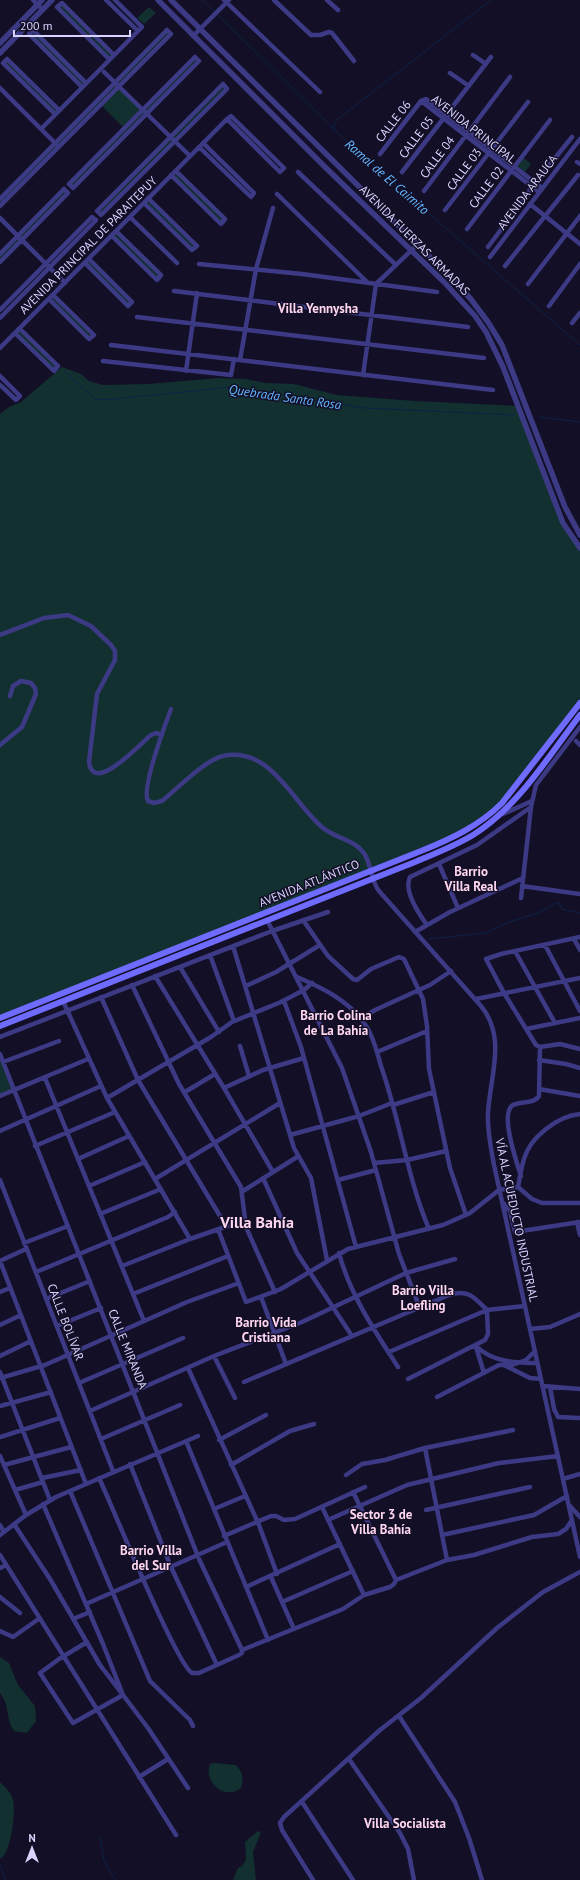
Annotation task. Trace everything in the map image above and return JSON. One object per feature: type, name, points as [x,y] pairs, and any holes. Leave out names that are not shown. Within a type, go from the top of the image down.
[{"type":"main road","name":"AVENIDA ATLÁNTICO","points":[[0,1018],[448,840],[486,817],[512,791],[580,703]]},
{"type":"main road","name":"AVENIDA ATLÁNTICO","points":[[0,1026],[456,844],[477,832],[498,816],[515,799],[580,715]]},
{"type":"street","points":[[33,0],[43,10]]},
{"type":"street","points":[[0,43],[42,0]]},
{"type":"street","points":[[0,53],[52,0]]},
{"type":"street","points":[[106,0],[138,31]]},
{"type":"street","points":[[41,129],[142,27],[115,0]]},
{"type":"street","name":"AVENIDA FUERZAS ARMADAS","points":[[158,0],[412,250],[458,297],[486,332],[503,366],[561,518],[570,535],[580,548]]},
{"type":"street","name":"AVENIDA FUERZAS ARMADAS","points":[[171,0],[418,244],[470,298],[500,341],[516,378],[565,507],[580,535]]},
{"type":"street","points":[[274,0],[311,35],[320,35],[329,32],[332,33],[354,61]]},
{"type":"street","points":[[328,0],[338,10]]},
{"type":"street","points":[[193,36],[227,1],[320,92]]},
{"type":"street","points":[[109,59],[57,8],[62,3],[114,55]]},
{"type":"street","points":[[82,87],[29,34],[33,30],[86,82]]},
{"type":"street","points":[[0,199],[4,195],[57,145],[119,86],[171,34],[167,30],[115,82],[57,145],[0,206]]},
{"type":"street","points":[[473,55],[486,64]]},
{"type":"street","points":[[147,114],[136,121],[69,184],[73,188],[136,121],[142,110],[195,57],[199,61],[147,114]]},
{"type":"street","name":"CALLE 05","points":[[402,172],[491,57]]},
{"type":"street","points":[[55,114],[3,63],[7,58],[59,110]]},
{"type":"street","points":[[104,72],[190,156]]},
{"type":"street","points":[[450,73],[469,86]]},
{"type":"street","name":"CALLE 04","points":[[424,191],[510,77]]},
{"type":"street","points":[[223,84],[227,89],[175,141],[101,215],[97,211],[223,84]]},
{"type":"street","points":[[0,88],[57,145]]},
{"type":"street","name":"AVENIDA PRINCIPAL","points":[[421,101],[426,99],[467,134],[541,190]]},
{"type":"street","name":"CALLE 06","points":[[380,154],[421,101]]},
{"type":"street","name":"CALLE 03","points":[[445,210],[528,102]]},
{"type":"street","points":[[229,117],[284,168],[280,172],[229,117]]},
{"type":"street","name":"AVENIDA PRINCIPAL DE PARAITEPUY","points":[[0,348],[229,117]]},
{"type":"street","name":"CALLE 02","points":[[467,229],[550,120]]},
{"type":"street","points":[[488,247],[529,192],[532,184],[539,178],[572,137]]},
{"type":"street","name":"AVENIDA ARAUCA","points":[[490,257],[580,139]]},
{"type":"street","points":[[199,147],[250,197],[254,193],[203,143]]},
{"type":"street","points":[[172,175],[221,224],[225,219],[176,171]]},
{"type":"street","points":[[298,172],[396,265]]},
{"type":"street","points":[[506,266],[578,175]]},
{"type":"street","points":[[0,254],[20,238],[68,193],[64,189],[20,238],[0,262]]},
{"type":"street","points":[[0,191],[4,195]]},
{"type":"street","points":[[277,194],[368,283]]},
{"type":"street","points":[[144,203],[192,250],[197,246],[148,198]]},
{"type":"street","points":[[530,204],[580,244]]},
{"type":"street","points":[[240,360],[256,269],[273,208]]},
{"type":"street","points":[[0,310],[92,216],[96,220],[0,318]]},
{"type":"street","points":[[130,216],[176,263]]},
{"type":"street","points":[[528,284],[580,216]]},
{"type":"street","points":[[0,218],[65,283]]},
{"type":"street","points":[[112,236],[157,280],[161,275],[116,231]]},
{"type":"street","points":[[363,375],[376,284],[418,244]]},
{"type":"street","points":[[85,263],[128,306],[132,302],[89,259]]},
{"type":"street","points":[[199,264],[256,269],[437,292]]},
{"type":"street","points":[[549,306],[580,264]]},
{"type":"street","points":[[174,291],[468,327]]},
{"type":"street","points":[[186,372],[196,293]]},
{"type":"street","points":[[49,299],[89,339],[94,335],[53,295]]},
{"type":"street","points":[[572,323],[580,313]]},
{"type":"street","points":[[137,317],[484,358]]},
{"type":"street","points":[[15,333],[54,371],[58,366],[20,329]]},
{"type":"street","points":[[111,345],[493,390]]},
{"type":"street","points":[[103,361],[186,372],[231,375],[234,359]]},
{"type":"street","points":[[0,376],[20,396],[16,400],[0,385]]},
{"type":"street","points":[[0,635],[40,619],[54,615],[68,615],[91,626],[111,645],[114,651],[115,660],[101,683],[95,703],[89,762],[90,767],[94,771],[102,773],[109,771],[151,735],[156,733],[162,735],[171,709]]},
{"type":"street","points":[[0,745],[22,727],[36,698],[36,691],[30,683],[21,681],[13,686],[10,696]]},
{"type":"street","points":[[521,898],[531,807],[536,785],[580,728]]},
{"type":"street","name":"VÍA AL ACUEDUCTO INDUSTRIAL","points":[[162,735],[147,788],[146,797],[151,803],[162,801],[202,768],[219,758],[236,756],[254,758],[270,770],[323,828],[360,850],[367,858],[372,878],[379,892],[476,999],[490,1018],[496,1038],[496,1054],[488,1118],[490,1143],[580,1557]]},
{"type":"street","points":[[498,816],[532,801]]},
{"type":"street","points":[[427,925],[414,903],[408,880],[412,876],[486,840],[531,807]]},
{"type":"street","points":[[439,864],[458,908]]},
{"type":"street","points":[[415,932],[458,908],[523,878]]},
{"type":"street","points":[[522,886],[580,894]]},
{"type":"street","points":[[0,1037],[180,966],[272,931],[328,912]]},
{"type":"street","points":[[267,920],[338,1056],[374,1163],[394,1238],[419,1306]]},
{"type":"street","points":[[303,920],[328,956],[355,980],[378,966],[399,957],[403,957],[419,990],[425,1011],[427,1053],[434,1092],[454,1183],[466,1215]]},
{"type":"street","points":[[580,937],[486,959],[534,1044],[540,1047],[560,1044],[580,1049]]},
{"type":"street","points":[[574,939],[580,950]]},
{"type":"street","points":[[246,986],[289,964],[320,945]]},
{"type":"street","points":[[545,945],[580,1011]]},
{"type":"street","points":[[233,946],[255,1014],[297,1157],[311,1178],[327,1260]]},
{"type":"street","points":[[515,952],[555,1023]]},
{"type":"street","points":[[210,955],[234,1022]]},
{"type":"street","points":[[180,966],[219,1032]]},
{"type":"street","points":[[361,1019],[375,1010],[419,990],[451,971]]},
{"type":"street","points":[[155,976],[196,1045],[224,1088],[273,1172]]},
{"type":"street","points":[[297,977],[336,996],[361,1019],[368,1030],[377,1052],[403,1139],[413,1189],[429,1229]]},
{"type":"street","points":[[476,999],[580,978]]},
{"type":"street","points":[[107,1098],[234,1022],[284,1001],[304,990],[312,983]]},
{"type":"street","points":[[132,985],[168,1062],[216,1142],[243,1191],[245,1220],[256,1254],[275,1292]]},
{"type":"street","points":[[101,997],[138,1080],[226,1226]]},
{"type":"street","points":[[63,1001],[107,1098],[190,1239]]},
{"type":"street","points":[[284,1001],[296,1028],[356,1246]]},
{"type":"street","points":[[526,1029],[580,1018]]},
{"type":"street","points":[[377,1052],[427,1031]]},
{"type":"street","points":[[3,1062],[60,1041]]},
{"type":"street","points":[[240,1046],[249,1076]]},
{"type":"street","points":[[521,1176],[512,1147],[507,1118],[513,1105],[538,1098],[540,1047]]},
{"type":"street","name":"CALLE MIRANDA","points":[[0,1054],[35,1146],[158,1452],[197,1555],[242,1650]]},
{"type":"street","points":[[224,1088],[270,1068],[304,1058]]},
{"type":"street","points":[[0,1096],[88,1059]]},
{"type":"street","points":[[539,1060],[566,1064],[580,1068]]},
{"type":"street","points":[[185,1092],[215,1074]]},
{"type":"street","points":[[45,1078],[144,1321]]},
{"type":"street","points":[[0,1131],[101,1086]]},
{"type":"street","points":[[539,1089],[580,1096]]},
{"type":"street","points":[[290,1135],[359,1116],[434,1092]]},
{"type":"street","points":[[155,1179],[280,1103]]},
{"type":"street","points":[[35,1146],[115,1112]]},
{"type":"street","points":[[518,1187],[527,1151],[545,1129],[566,1117],[580,1114]]},
{"type":"street","points":[[78,1159],[129,1136]]},
{"type":"street","points":[[374,1163],[407,1160],[446,1151]]},
{"type":"street","points":[[243,1191],[297,1157]]},
{"type":"street","points":[[89,1186],[145,1162]]},
{"type":"street","points":[[338,1180],[376,1170]]},
{"type":"street","points":[[263,1178],[292,1244],[352,1336]]},
{"type":"street","name":"CALLE BOLÍVAR","points":[[0,1180],[113,1471]]},
{"type":"street","points":[[218,1229],[240,1283],[246,1302],[275,1292],[339,1253],[356,1246],[429,1229],[466,1215],[500,1190],[518,1187]]},
{"type":"street","points":[[518,1187],[532,1199],[542,1203],[580,1203]]},
{"type":"street","points":[[100,1214],[161,1189]]},
{"type":"street","points":[[502,1203],[510,1211],[515,1232],[578,1222],[580,1235]]},
{"type":"street","points":[[36,1272],[175,1212]]},
{"type":"street","points":[[122,1266],[190,1239],[245,1220]]},
{"type":"street","points":[[24,1242],[68,1226]]},
{"type":"street","points":[[26,1249],[0,1261],[86,1484]]},
{"type":"street","points":[[339,1253],[344,1271],[356,1297],[398,1367]]},
{"type":"street","points":[[133,1294],[228,1256]]},
{"type":"street","points":[[90,1411],[214,1356],[333,1308],[406,1273],[455,1259]]},
{"type":"street","points":[[46,1299],[90,1281]]},
{"type":"street","points":[[1,1378],[41,1366],[187,1302],[240,1283]]},
{"type":"street","points":[[0,1292],[10,1288]]},
{"type":"street","points":[[244,1382],[419,1306],[449,1295],[462,1292],[477,1300],[487,1310],[487,1338],[476,1346],[408,1379]]},
{"type":"street","points":[[261,1297],[273,1333],[286,1364]]},
{"type":"street","points":[[389,1352],[487,1310],[525,1306]]},
{"type":"street","points":[[57,1326],[101,1308]]},
{"type":"street","points":[[530,1329],[550,1327],[580,1314]]},
{"type":"street","points":[[0,1325],[21,1315]]},
{"type":"street","points":[[78,1383],[183,1338]]},
{"type":"street","points":[[0,1356],[31,1341]]},
{"type":"street","points":[[476,1346],[503,1364],[530,1378],[541,1379]]},
{"type":"street","points":[[476,1346],[484,1373]]},
{"type":"street","points":[[437,1397],[503,1364],[512,1365],[529,1358],[535,1351]]},
{"type":"street","points":[[214,1356],[235,1398]]},
{"type":"street","points":[[497,1359],[538,1363]]},
{"type":"street","points":[[188,1368],[257,1522],[277,1574]]},
{"type":"street","points":[[0,1372],[1,1378],[23,1429],[50,1500]]},
{"type":"street","points":[[543,1386],[580,1389]]},
{"type":"street","points":[[550,1387],[554,1409],[558,1417],[580,1418]]},
{"type":"street","points":[[0,1406],[51,1392]]},
{"type":"street","points":[[101,1438],[180,1404]]},
{"type":"street","points":[[219,1440],[266,1415]]},
{"type":"street","points":[[0,1437],[60,1418]]},
{"type":"street","points":[[231,1465],[290,1432],[314,1424]]},
{"type":"street","points":[[346,1475],[362,1464],[386,1460],[425,1448],[513,1430]]},
{"type":"street","points":[[0,1525],[2,1533],[26,1515],[50,1500],[113,1471],[198,1436]]},
{"type":"street","points":[[186,1441],[268,1640]]},
{"type":"street","points":[[4,1465],[71,1447]]},
{"type":"street","points":[[425,1448],[447,1560]]},
{"type":"street","points":[[0,1456],[26,1515]]},
{"type":"street","points":[[328,1520],[403,1486],[431,1478],[499,1463],[558,1456]]},
{"type":"street","points":[[130,1464],[171,1567],[217,1665]]},
{"type":"street","points":[[15,1490],[43,1480],[81,1470]]},
{"type":"street","points":[[563,1479],[580,1474]]},
{"type":"street","points":[[99,1478],[143,1579],[187,1669],[192,1673],[199,1673],[242,1653],[242,1650],[343,1610],[364,1595],[390,1587],[396,1580],[447,1560],[474,1555],[532,1537],[553,1536],[562,1532],[572,1520]]},
{"type":"street","points":[[224,1536],[274,1516],[281,1520],[290,1520],[365,1487]]},
{"type":"street","points":[[426,1510],[530,1487]]},
{"type":"street","points":[[70,1491],[150,1681],[190,1720],[193,1726]]},
{"type":"street","points":[[354,1492],[396,1580]]},
{"type":"street","points":[[214,1509],[245,1496]]},
{"type":"street","points":[[442,1535],[534,1515],[567,1496]]},
{"type":"street","points":[[43,1504],[90,1612],[123,1695]]},
{"type":"street","points":[[569,1504],[580,1517]]},
{"type":"street","points":[[322,1507],[364,1595]]},
{"type":"street","points":[[14,1524],[50,1579],[109,1679],[148,1728],[188,1788]]},
{"type":"street","points":[[86,1604],[227,1542]]},
{"type":"street","points":[[246,1587],[271,1577],[340,1544]]},
{"type":"street","points":[[0,1555],[176,1835]]},
{"type":"street","points":[[0,1568],[6,1564]]},
{"type":"street","points":[[282,1602],[353,1571]]},
{"type":"street","points":[[314,1880],[285,1835],[280,1823],[284,1817],[350,1759],[380,1730],[418,1701],[474,1647],[543,1592],[580,1572]]},
{"type":"street","points":[[271,1577],[294,1629]]},
{"type":"street","points":[[0,1597],[20,1613]]},
{"type":"street","points":[[73,1619],[90,1612]]},
{"type":"street","points":[[0,1631],[13,1637],[40,1618]]},
{"type":"street","points":[[87,1642],[40,1673],[72,1722],[74,1723],[123,1695]]},
{"type":"street","points":[[399,1716],[455,1802],[469,1838],[482,1880]]},
{"type":"street","points":[[140,1777],[168,1759]]},
{"type":"street","points":[[350,1759],[400,1833],[408,1849],[414,1880]]},
{"type":"street","points":[[302,1802],[353,1880]]},
{"type":"green space","points":[[62,3],[114,55],[109,59],[57,7]]},
{"type":"green space","points":[[149,7],[156,13],[144,24],[137,18]]},
{"type":"green space","points":[[33,30],[86,83],[82,87],[29,34]]},
{"type":"green space","points":[[167,30],[171,34],[119,86],[143,110],[195,57],[199,61],[73,188],[69,184],[124,128],[101,105],[0,206],[0,199]]},
{"type":"green space","points":[[7,59],[59,110],[55,114],[3,63]]},
{"type":"green space","points":[[223,84],[227,89],[101,215],[97,211]]},
{"type":"green space","points":[[524,158],[531,164],[525,172],[517,166]]},
{"type":"green space","points":[[176,171],[225,219],[221,224],[171,175]]},
{"type":"green space","points":[[64,189],[68,193],[0,262],[0,254]]},
{"type":"green space","points":[[148,198],[197,246],[192,250],[144,203]]},
{"type":"green space","points":[[116,231],[161,275],[157,280],[112,236]]},
{"type":"green space","points":[[89,259],[132,302],[128,306],[85,263]]},
{"type":"green space","points":[[53,295],[94,335],[89,339],[49,299]]},
{"type":"green space","points":[[20,329],[58,366],[54,371],[15,333]]},
{"type":"green space","points":[[62,367],[81,374],[89,381],[103,385],[148,384],[218,378],[245,379],[266,383],[294,384],[337,395],[415,401],[518,406],[561,518],[580,548],[580,703],[508,795],[468,829],[0,1018],[0,414],[9,407],[21,402]]},
{"type":"green space","points":[[0,1054],[13,1091],[0,1096]]},
{"type":"green space","points":[[0,1657],[9,1663],[18,1685],[35,1706],[36,1721],[27,1733],[14,1731],[10,1724],[5,1701],[0,1693]]},
{"type":"green space","points":[[210,1764],[236,1765],[242,1776],[241,1788],[228,1792],[217,1788],[210,1777],[209,1771]]},
{"type":"green space","points":[[0,1782],[8,1790],[12,1797],[14,1813],[10,1841],[4,1855],[0,1859]]},
{"type":"green space","points":[[258,1831],[261,1832],[253,1852],[256,1880],[233,1880],[238,1868],[242,1866],[246,1860],[245,1842]]},
{"type":"waterway","name":"Ramal de El Caimito","points":[[202,0],[215,12]]},
{"type":"waterway","points":[[334,129],[334,124],[338,119],[491,0]]},
{"type":"waterway","name":"Ramal de El Caimito","points":[[217,14],[347,142],[580,345]]},
{"type":"waterway","name":"Quebrada Santa Rosa","points":[[65,372],[95,399],[104,400],[233,387],[365,408],[514,415]]},
{"type":"waterway","name":"Quebrada Santa Rosa","points":[[540,417],[580,422]]},
{"type":"waterway","points":[[429,939],[486,933],[509,922],[538,913],[556,903],[559,903],[562,909],[580,913]]},
{"type":"waterway","points":[[100,1837],[104,1860],[115,1880]]},
{"type":"waterway","points":[[0,1865],[6,1880]]},
{"type":"district","name":"Villa Yennysha","points":[[318,308]]},
{"type":"district","name":"Barrio Villa Real","points":[[471,878]]},
{"type":"district","name":"Barrio Colina de La Bahía","points":[[336,1022]]},
{"type":"district","name":"Villa Bahía","points":[[257,1222]]},
{"type":"district","name":"Barrio Villa Loefling","points":[[423,1298]]},
{"type":"district","name":"Barrio Vida Cristiana","points":[[266,1330]]},
{"type":"district","name":"Sector 3 de Villa Bahía","points":[[381,1522]]},
{"type":"district","name":"Barrio Villa del Sur","points":[[151,1558]]},
{"type":"district","name":"Villa Socialista","points":[[405,1823]]}]
